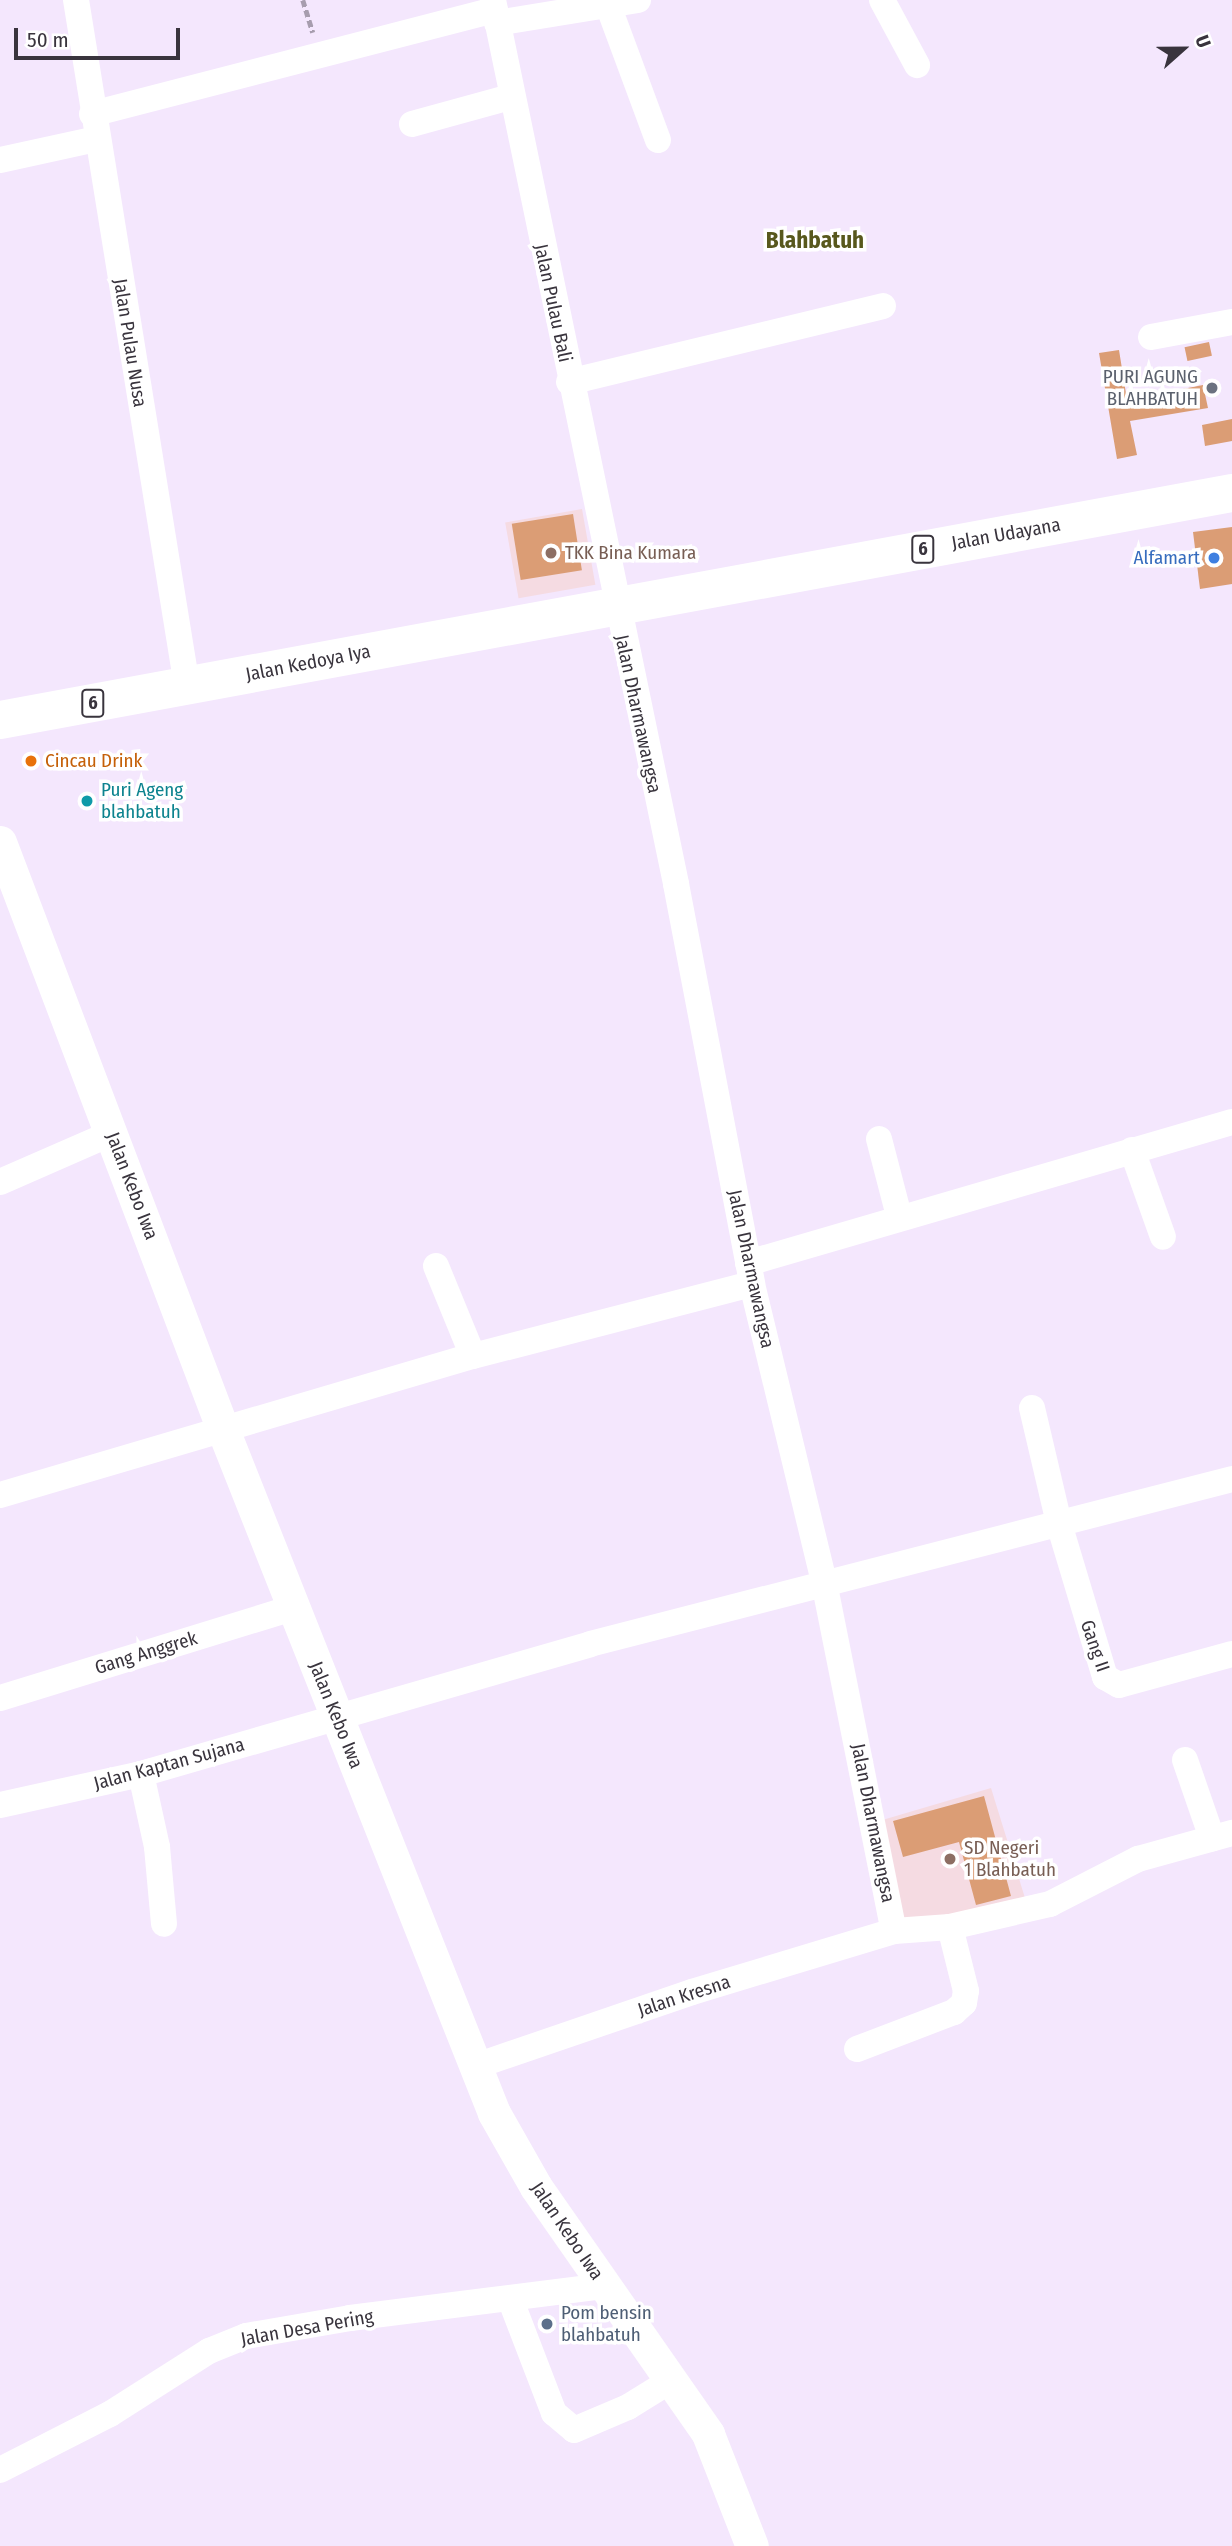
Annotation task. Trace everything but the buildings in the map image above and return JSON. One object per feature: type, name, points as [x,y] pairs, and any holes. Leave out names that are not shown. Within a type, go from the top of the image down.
[{"type":"highway","name":"Jalan Udayana","points":[[615,606],[1232,493]]},
{"type":"highway","name":"Jalan Kedoya Iya","points":[[0,720],[615,606]]},
{"type":"main road","name":"Jalan Kebo Iwa","points":[[0,842],[292,1608],[413,1899],[494,2113],[528,2174],[708,2434],[752,2546]]},
{"type":"street","name":"Jalan Pulau Nusa","points":[[76,0],[94,126],[187,686]]},
{"type":"street","points":[[0,160],[94,126],[320,53],[495,11],[608,5],[638,0]]},
{"type":"street","points":[[882,0],[917,65]]},
{"type":"street","points":[[608,5],[658,140]]},
{"type":"street","name":"Jalan Pulau Bali","points":[[495,11],[510,97],[615,606]]},
{"type":"street","points":[[412,124],[510,97]]},
{"type":"street","points":[[569,382],[883,306]]},
{"type":"street","points":[[1151,337],[1232,322]]},
{"type":"street","name":"Jalan Dharmawangsa","points":[[615,606],[676,884],[750,1273],[824,1581],[894,1931]]},
{"type":"street","points":[[0,1495],[222,1427],[473,1356],[750,1273],[899,1216],[1232,1122]]},
{"type":"street","points":[[0,1182],[112,1133]]},
{"type":"street","points":[[879,1139],[899,1216]]},
{"type":"street","points":[[1132,1150],[1163,1237]]},
{"type":"street","points":[[436,1266],[473,1356]]},
{"type":"street","points":[[1032,1408],[1060,1527]]},
{"type":"street","name":"Jalan Kaptan Sujana","points":[[0,1805],[141,1774],[335,1715],[824,1581],[1060,1527],[1232,1479]]},
{"type":"street","name":"Gang II","points":[[1060,1527],[1107,1680],[1119,1685],[1232,1654]]},
{"type":"street","name":"Gang Anggrek","points":[[0,1698],[292,1608]]},
{"type":"street","points":[[1185,1760],[1222,1835]]},
{"type":"street","points":[[141,1774],[157,1847],[164,1924]]},
{"type":"street","name":"Jalan Kresna","points":[[476,2066],[692,1992],[894,1931],[950,1927],[1050,1904],[1138,1858],[1222,1835]]},
{"type":"street","points":[[857,2049],[954,2012],[964,2003],[966,1992],[950,1927]]},
{"type":"street","name":"Jalan Desa Pering","points":[[0,2470],[110,2414],[209,2351],[246,2336],[350,2318],[511,2301],[603,2286]]},
{"type":"street","points":[[511,2301],[554,2413],[574,2430],[628,2407],[670,2381]]},
{"type":"path","points":[[303,0],[320,53]]},
{"type":"shaded area","name":"TKK Bina Kumara","points":[[582,509],[595,585],[519,598],[505,523]]},
{"type":"shaded area","name":"SD Negeri 1 Blahbatuh","points":[[991,1788],[1025,1898],[915,1929],[900,1921],[879,1821]]},
{"type":"place","name":"PURI AGUNG BLAHBATUH","points":[[1212,388]]},
{"type":"place","name":"TKK Bina Kumara","points":[[551,553]]},
{"type":"place","name":"Alfamart","points":[[1214,558]]},
{"type":"place","name":"Cincau Drink","points":[[31,761]]},
{"type":"place","name":"Puri Ageng blahbatuh","points":[[87,801]]},
{"type":"place","name":"SD Negeri 1 Blahbatuh","points":[[950,1859]]},
{"type":"place","name":"Pom bensin blahbatuh","points":[[547,2324]]},
{"type":"district","name":"Blahbatuh","points":[[815,240]]}]
